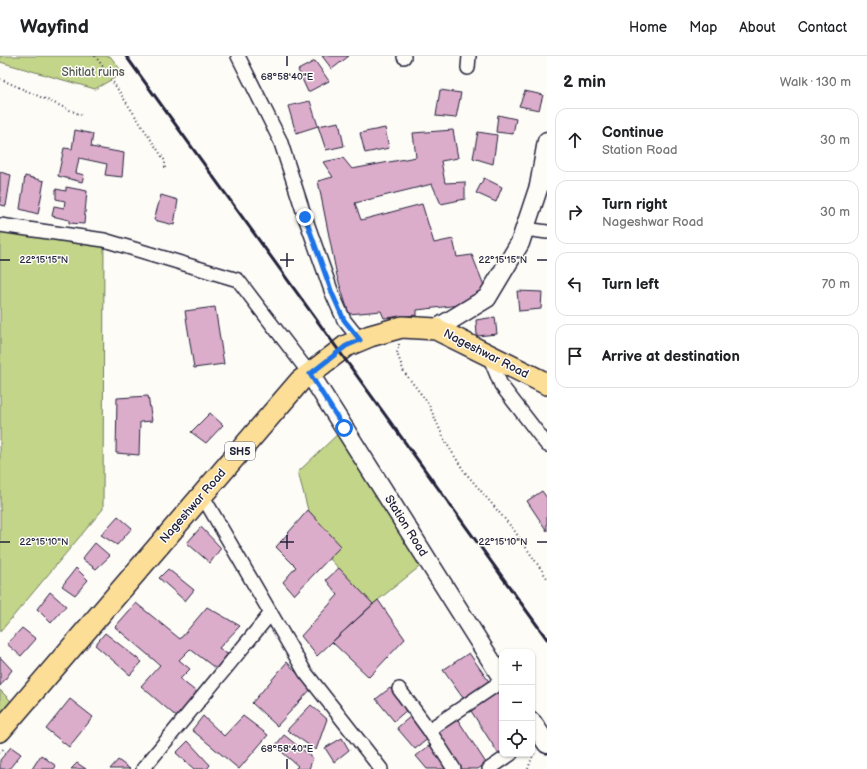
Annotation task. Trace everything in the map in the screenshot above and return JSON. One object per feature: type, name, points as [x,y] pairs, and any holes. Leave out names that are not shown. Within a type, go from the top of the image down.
[{"type":"main road","name":"Nageshwar Road","points":[[0,731],[300,381],[346,346],[370,336],[402,327],[436,329],[547,384]]},
{"type":"street","points":[[238,56],[280,140],[332,293],[344,320],[360,340]]},
{"type":"street","points":[[436,329],[487,298],[520,243],[539,186],[547,141]]},
{"type":"street","points":[[0,225],[104,240],[238,280],[310,374]]},
{"type":"street","points":[[524,229],[547,232]]},
{"type":"street","points":[[489,356],[501,385],[547,445]]},
{"type":"street","name":"Station Road","points":[[310,374],[499,673]]},
{"type":"street","points":[[202,495],[305,672],[381,769]]},
{"type":"street","points":[[143,769],[271,614]]},
{"type":"street","points":[[429,730],[499,683]]},
{"type":"street","points":[[399,689],[429,730],[454,769]]},
{"type":"street","points":[[489,769],[507,757]]},
{"type":"path","points":[[95,56],[102,64],[165,161],[165,168]]},
{"type":"path","points":[[0,79],[81,115]]},
{"type":"path","points":[[402,327],[397,352],[404,372],[428,403],[445,441],[464,471],[514,530],[547,578]]},
{"type":"green space","name":"Shitlat ruins","points":[[0,56],[110,56],[123,73],[95,89],[0,62]]},
{"type":"green space","points":[[0,225],[104,240],[103,509],[0,632]]},
{"type":"green space","points":[[344,428],[428,560],[373,604],[329,558],[340,546],[308,510],[298,472]]},
{"type":"green space","points":[[0,690],[19,709],[0,731]]},
{"type":"building","points":[[322,56],[349,56],[332,69]]},
{"type":"building","points":[[315,61],[329,81],[308,92],[298,70]]},
{"type":"building","points":[[440,90],[461,93],[456,118],[436,116]]},
{"type":"building","points":[[525,91],[543,95],[539,110],[519,106]]},
{"type":"building","points":[[310,101],[318,126],[296,133],[288,106]]},
{"type":"building","points":[[498,115],[516,119],[513,134],[496,132]]},
{"type":"building","points":[[339,122],[344,146],[326,150],[318,126]]},
{"type":"building","points":[[385,128],[389,148],[365,153],[360,133]]},
{"type":"building","points":[[75,130],[93,134],[91,147],[124,153],[122,177],[105,175],[107,164],[79,158],[76,173],[84,175],[82,182],[58,176],[64,148],[72,149]]},
{"type":"building","points":[[453,130],[458,158],[441,161],[445,183],[465,182],[465,199],[441,204],[432,184],[355,203],[361,220],[422,204],[434,243],[453,239],[457,257],[472,255],[485,288],[460,305],[417,310],[417,315],[384,318],[381,311],[349,314],[337,276],[318,181],[333,177],[323,162],[343,158],[352,169],[416,157],[413,133]]},
{"type":"building","points":[[478,132],[497,135],[493,164],[473,158]]},
{"type":"building","points":[[0,172],[11,175],[6,206],[0,205]]},
{"type":"building","points":[[25,176],[44,181],[38,214],[20,209]]},
{"type":"building","points":[[484,178],[502,187],[496,202],[476,193]]},
{"type":"building","points":[[66,187],[87,191],[84,224],[69,223],[69,220],[52,216],[54,206],[64,208],[65,201],[56,199],[56,189],[66,191]]},
{"type":"building","points":[[161,195],[178,200],[174,225],[154,220]]},
{"type":"building","points":[[517,291],[542,292],[541,309],[519,311]]},
{"type":"building","points":[[215,307],[224,364],[194,368],[185,311]]},
{"type":"building","points":[[495,317],[497,334],[477,336],[476,320]]},
{"type":"building","points":[[148,396],[152,421],[140,422],[139,455],[116,453],[117,398]]},
{"type":"building","points":[[210,413],[223,425],[206,443],[191,432]]},
{"type":"building","points":[[542,491],[547,498],[547,531],[527,501]]},
{"type":"building","points":[[308,510],[341,546],[294,595],[283,582],[296,567],[276,547]]},
{"type":"building","points":[[118,516],[132,528],[117,545],[101,535]]},
{"type":"building","points":[[201,527],[221,548],[210,563],[187,543]]},
{"type":"building","points":[[95,543],[110,556],[96,569],[82,559]]},
{"type":"building","points":[[76,568],[88,580],[75,595],[62,586]]},
{"type":"building","points":[[339,568],[373,604],[317,656],[301,636],[338,595],[326,580]]},
{"type":"building","points":[[168,569],[194,590],[185,601],[159,578]]},
{"type":"building","points":[[50,592],[66,606],[51,623],[37,609]]},
{"type":"building","points":[[378,600],[405,639],[369,677],[332,642]]},
{"type":"building","points":[[136,603],[180,639],[207,607],[240,626],[219,648],[230,656],[219,671],[190,649],[179,660],[190,669],[180,679],[199,694],[179,719],[141,686],[160,665],[115,627]]},
{"type":"building","points":[[22,628],[36,639],[21,656],[7,644]]},
{"type":"building","points":[[105,633],[142,662],[130,675],[95,645]]},
{"type":"building","points":[[469,653],[490,683],[463,698],[443,670]]},
{"type":"building","points":[[0,657],[12,670],[0,686]]},
{"type":"building","points":[[287,662],[311,689],[277,726],[252,703]]},
{"type":"building","points":[[390,688],[408,709],[394,721],[376,699]]},
{"type":"building","points":[[496,692],[499,696],[499,752],[498,753],[471,711]]},
{"type":"building","points":[[70,699],[93,717],[69,747],[46,729]]},
{"type":"building","points":[[311,705],[327,719],[316,750],[287,730]]},
{"type":"building","points":[[203,716],[224,736],[243,716],[268,735],[239,769],[192,730]]},
{"type":"building","points":[[411,716],[429,738],[415,749],[397,728]]},
{"type":"building","points":[[458,720],[486,763],[478,769],[459,769],[435,732]]},
{"type":"building","points":[[284,735],[313,758],[309,769],[295,769],[298,766],[275,746]]},
{"type":"building","points":[[342,738],[349,750],[334,762],[325,748]]},
{"type":"building","points":[[188,741],[210,765],[207,769],[194,769],[176,753]]},
{"type":"building","points":[[430,745],[448,766],[444,769],[427,769],[416,756]]},
{"type":"building","points":[[11,747],[21,754],[9,769],[0,769],[0,760]]},
{"type":"building","points":[[41,755],[56,766],[54,769],[32,769]]},
{"type":"building","points":[[118,760],[130,769],[110,769]]},
{"type":"building","points":[[77,763],[86,769],[71,769]]},
{"type":"railway","points":[[126,56],[547,639]]},
{"type":"route","points":[[305,217],[332,293],[344,320],[360,340],[346,346],[310,374],[344,428]]}]
